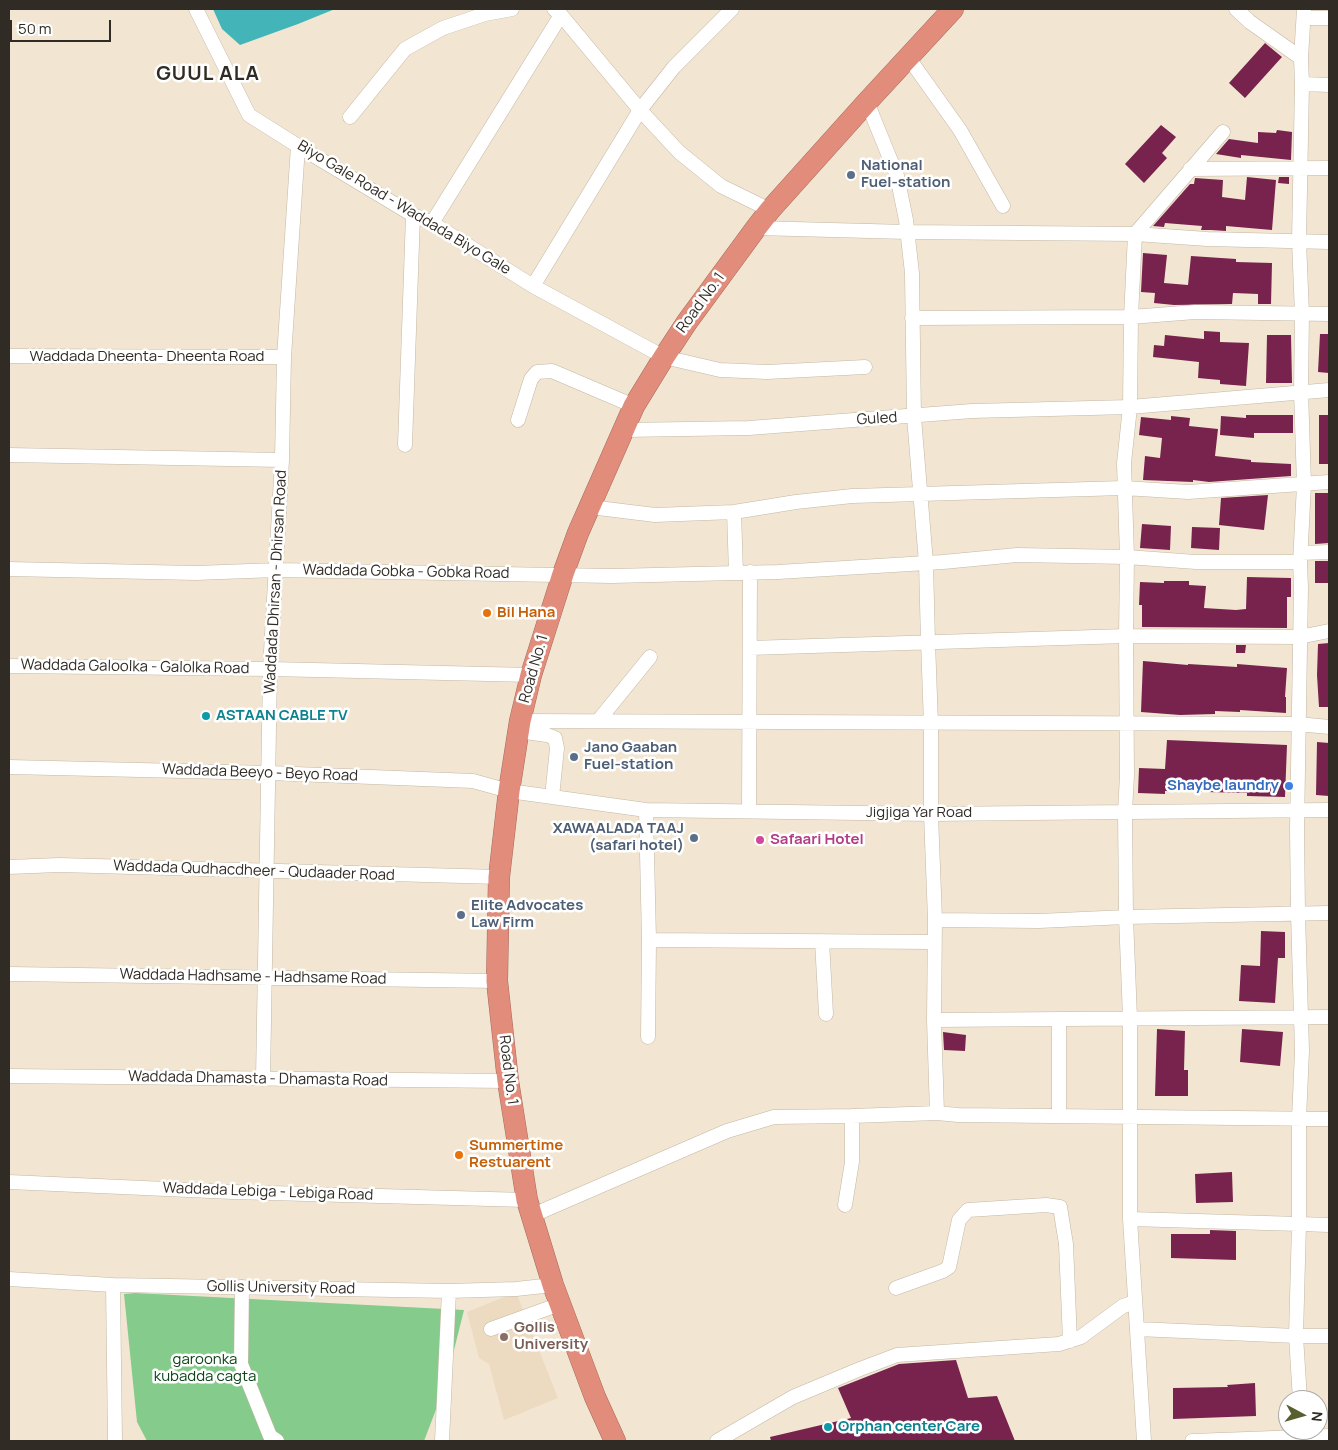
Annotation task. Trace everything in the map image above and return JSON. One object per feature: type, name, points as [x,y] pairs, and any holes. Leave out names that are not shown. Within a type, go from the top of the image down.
[{"type":"highway","name":"Road No. 1","points":[[615,1441],[594,1397],[556,1295],[530,1207],[508,1081],[497,980],[499,877],[519,726],[531,675],[563,574],[590,507],[634,406],[664,357],[687,322],[770,210],[953,9]]},
{"type":"street","name":"Biyo Gale Road - Waddada Biyo Gale","points":[[196,9],[249,115],[413,214],[432,223],[533,286],[664,357],[720,370],[767,372],[866,367]]},
{"type":"street","points":[[350,117],[405,49],[443,28],[485,14],[512,9]]},
{"type":"street","points":[[533,286],[640,110],[674,68],[732,9]]},
{"type":"street","points":[[1236,9],[1250,22],[1301,58]]},
{"type":"street","points":[[432,223],[557,12],[640,110],[679,152],[721,186],[770,210]]},
{"type":"street","points":[[1299,1390],[1296,1336],[1299,1119],[1302,1051],[1298,913],[1298,724],[1300,558],[1304,485],[1301,391],[1302,314],[1299,241],[1301,58],[1304,13],[1329,18]]},
{"type":"street","points":[[908,57],[960,130],[1003,206]]},
{"type":"street","points":[[1302,84],[1329,86]]},
{"type":"street","points":[[867,102],[897,176],[912,273],[914,417],[926,563],[931,724],[936,1113]]},
{"type":"street","points":[[1144,1441],[1130,1219],[1130,1018],[1126,917],[1125,812],[1127,775],[1127,557],[1124,463],[1130,407],[1131,318],[1135,234],[1223,132]]},
{"type":"street","name":"Waddada Dhirsan - Dhirsan Road","points":[[263,1079],[270,773],[270,668],[282,460],[284,357],[298,146]]},
{"type":"street","points":[[1190,169],[1329,168]]},
{"type":"street","points":[[405,445],[413,214]]},
{"type":"street","points":[[756,228],[907,232],[1135,234],[1206,240],[1329,242]]},
{"type":"street","points":[[912,318],[1131,318],[1195,312],[1329,314]]},
{"type":"street","name":"Waddada Dheenta- Dheenta Road","points":[[9,356],[284,357]]},
{"type":"street","points":[[518,420],[531,379],[537,372],[552,371],[634,406]]},
{"type":"street","name":"Guled","points":[[624,430],[749,428],[914,417],[972,411],[1130,407],[1329,390]]},
{"type":"street","points":[[9,455],[282,460]]},
{"type":"street","points":[[590,507],[655,514],[734,512],[796,502],[852,496],[1124,488],[1188,492],[1329,482]]},
{"type":"street","points":[[734,512],[736,573]]},
{"type":"street","name":"Waddada Gobka - Gobka Road","points":[[9,569],[196,573],[276,570],[612,576],[736,573],[926,563],[1017,555],[1127,557],[1196,562],[1300,558],[1329,552]]},
{"type":"street","points":[[749,811],[750,572]]},
{"type":"street","points":[[750,648],[1126,636],[1300,637],[1329,631]]},
{"type":"street","points":[[598,721],[650,657]]},
{"type":"street","name":"Waddada Galoolka - Galolka Road","points":[[9,666],[270,668],[531,675]]},
{"type":"street","points":[[519,726],[598,721],[931,724],[1298,724],[1329,727]]},
{"type":"street","points":[[519,726],[556,738],[557,748],[552,797]]},
{"type":"street","name":"Waddada Beeyo - Beyo Road","points":[[9,766],[473,781],[509,791]]},
{"type":"street","name":"Jigjiga Yar Road","points":[[509,791],[646,810],[931,814],[1329,810]]},
{"type":"street","points":[[646,810],[649,940],[648,1037]]},
{"type":"street","name":"Waddada Qudhacdheer - Qudaader Road","points":[[9,867],[59,865],[499,877]]},
{"type":"street","points":[[935,920],[1039,921],[1126,917],[1329,913]]},
{"type":"street","points":[[649,940],[934,942]]},
{"type":"street","points":[[822,941],[826,1014]]},
{"type":"street","name":"Waddada Hadhsame - Hadhsame Road","points":[[9,974],[497,980]]},
{"type":"street","points":[[934,1020],[1329,1017]]},
{"type":"street","points":[[1059,1019],[1059,1116]]},
{"type":"street","name":"Waddada Dhamasta - Dhamasta Road","points":[[9,1076],[508,1081]]},
{"type":"street","points":[[530,1207],[726,1131],[774,1117],[936,1113],[958,1115],[1329,1119]]},
{"type":"street","points":[[845,1205],[852,1162],[852,1116]]},
{"type":"street","name":"Waddada Lebiga - Lebiga Road","points":[[9,1182],[530,1207]]},
{"type":"street","points":[[896,1288],[943,1271],[949,1267],[960,1220],[968,1210],[1046,1205],[1060,1207],[1066,1244],[1070,1341]]},
{"type":"street","points":[[1130,1219],[1329,1225]]},
{"type":"street","name":"Gollis University Road","points":[[9,1279],[113,1285],[449,1291],[516,1290],[556,1295]]},
{"type":"street","points":[[113,1285],[115,1441]]},
{"type":"street","points":[[242,1287],[241,1364],[270,1436],[277,1441]]},
{"type":"street","points":[[442,1441],[449,1291]]},
{"type":"street","points":[[491,1329],[556,1295]]},
{"type":"street","points":[[717,1441],[793,1397],[898,1355],[1059,1344],[1081,1337],[1123,1306],[1135,1302]]},
{"type":"street","points":[[1137,1329],[1329,1336]]},
{"type":"street","points":[[1192,1441],[1278,1437]]},
{"type":"shaded area","name":"Gollis University","points":[[516,1292],[558,1398],[504,1420],[489,1364],[479,1358],[467,1312]]},
{"type":"green space","name":"garoonka kubadda cagta","points":[[135,1293],[464,1310],[445,1386],[424,1441],[147,1441],[137,1422],[124,1294]]},
{"type":"water","points":[[213,9],[335,9],[240,45],[222,29]]},
{"type":"building","points":[[1265,43],[1282,57],[1245,98],[1229,83]]},
{"type":"building","points":[[1161,125],[1176,137],[1162,153],[1167,158],[1144,183],[1125,164]]},
{"type":"building","points":[[1277,130],[1292,132],[1291,160],[1241,155],[1241,158],[1216,154],[1229,139],[1258,143],[1258,132],[1276,133]]},
{"type":"building","points":[[1247,177],[1276,180],[1272,230],[1226,226],[1226,231],[1201,230],[1202,226],[1165,223],[1164,227],[1153,226],[1190,184],[1194,184],[1195,178],[1223,180],[1222,197],[1245,200]]},
{"type":"building","points":[[1279,177],[1289,177],[1289,184],[1278,183]]},
{"type":"building","points":[[1143,253],[1167,255],[1164,283],[1188,285],[1191,256],[1236,259],[1236,262],[1272,263],[1271,304],[1258,304],[1258,294],[1233,293],[1232,304],[1174,305],[1154,303],[1155,293],[1141,292]]},
{"type":"building","points":[[1204,331],[1220,332],[1220,342],[1249,343],[1246,386],[1220,384],[1220,380],[1198,378],[1199,362],[1153,357],[1154,345],[1164,346],[1165,335],[1204,339]]},
{"type":"building","points":[[1320,334],[1329,334],[1329,373],[1318,372]]},
{"type":"building","points":[[1267,335],[1291,335],[1292,383],[1266,383]]},
{"type":"building","points":[[1246,415],[1293,415],[1293,433],[1254,433],[1254,438],[1220,435],[1221,416],[1246,418]]},
{"type":"building","points":[[1319,415],[1329,415],[1329,464],[1319,464]]},
{"type":"building","points":[[1171,416],[1190,418],[1189,426],[1218,429],[1215,456],[1251,460],[1251,462],[1291,464],[1291,476],[1209,482],[1193,480],[1193,482],[1143,480],[1145,456],[1160,458],[1162,438],[1139,435],[1141,417],[1171,420]]},
{"type":"building","points":[[1315,493],[1329,493],[1329,543],[1315,544]]},
{"type":"building","points":[[1268,495],[1264,530],[1219,525],[1221,498]]},
{"type":"building","points":[[1142,524],[1171,526],[1170,550],[1140,548]]},
{"type":"building","points":[[1192,527],[1220,528],[1219,550],[1191,548]]},
{"type":"building","points":[[1315,561],[1329,561],[1329,583],[1315,583]]},
{"type":"building","points":[[1247,577],[1291,578],[1291,597],[1287,597],[1287,628],[1142,627],[1142,605],[1139,605],[1140,582],[1189,581],[1189,585],[1206,586],[1204,608],[1236,610],[1246,609]]},
{"type":"building","points":[[1329,643],[1329,707],[1319,707],[1318,644]]},
{"type":"building","points":[[1236,645],[1246,645],[1245,653],[1236,653]]},
{"type":"building","points":[[1143,661],[1188,665],[1237,667],[1237,664],[1287,668],[1286,713],[1240,710],[1240,712],[1215,711],[1215,714],[1180,715],[1141,712]]},
{"type":"building","points":[[1167,740],[1287,745],[1285,797],[1247,796],[1247,793],[1165,791],[1165,794],[1138,793],[1139,768],[1165,769]]},
{"type":"building","points":[[1317,742],[1329,743],[1329,796],[1316,795]]},
{"type":"building","points":[[1261,931],[1285,932],[1285,958],[1278,958],[1275,1003],[1239,1001],[1241,965],[1260,966]]},
{"type":"building","points":[[1157,1029],[1185,1031],[1184,1070],[1188,1070],[1188,1096],[1155,1096]]},
{"type":"building","points":[[1242,1029],[1283,1032],[1280,1066],[1240,1062]]},
{"type":"building","points":[[943,1032],[966,1035],[965,1051],[944,1050]]},
{"type":"building","points":[[1232,1172],[1233,1202],[1196,1203],[1195,1174]]},
{"type":"building","points":[[1210,1230],[1236,1231],[1236,1260],[1171,1258],[1171,1234],[1210,1234]]},
{"type":"building","points":[[956,1360],[968,1398],[997,1396],[1015,1441],[771,1441],[770,1437],[851,1418],[838,1388],[899,1364]]},
{"type":"building","points":[[1255,1383],[1256,1416],[1173,1419],[1173,1388],[1228,1387],[1227,1385]]},
{"type":"place","name":"National Fuel-station","points":[[851,175]]},
{"type":"place","name":"Bil Hana","points":[[487,613]]},
{"type":"place","name":"ASTAAN CABLE TV","points":[[206,716]]},
{"type":"place","name":"Jano Gaaban Fuel-station","points":[[574,757]]},
{"type":"place","name":"Shaybe laundry","points":[[1289,786]]},
{"type":"place","name":"XAWAALADA TAAJ (safari hotel)","points":[[694,838]]},
{"type":"place","name":"Safaari Hotel","points":[[760,840]]},
{"type":"place","name":"Elite Advocates Law Firm","points":[[461,915]]},
{"type":"place","name":"Summertime Restuarent","points":[[459,1155]]},
{"type":"place","name":"Gollis University","points":[[504,1337]]},
{"type":"place","name":"Orphan center Care","points":[[828,1427]]},
{"type":"district","name":"GUUL ALA","points":[[208,74]]}]
